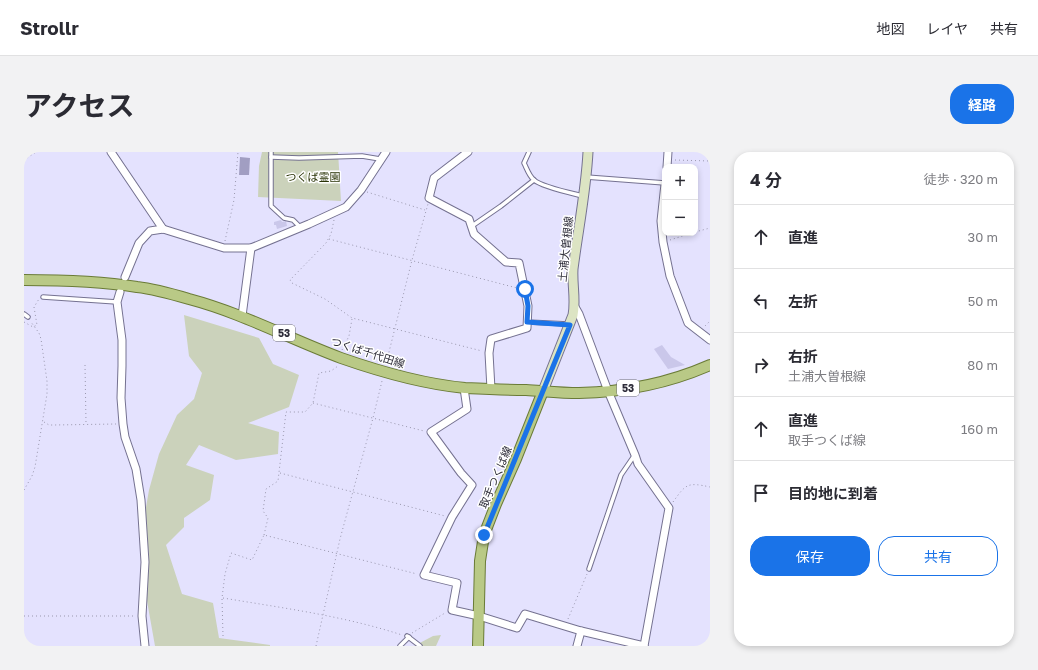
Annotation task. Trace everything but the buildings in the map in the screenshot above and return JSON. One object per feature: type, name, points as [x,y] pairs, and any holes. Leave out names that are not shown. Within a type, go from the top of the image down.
[{"type":"main road","name":"土浦大曽根線","points":[[543,391],[570,325],[575,307],[573,271],[584,197],[588,152]]},
{"type":"main road","name":"つくば千代田線","points":[[24,280],[95,282],[139,287],[192,300],[242,316],[341,358],[384,372],[411,379],[464,388],[578,393],[608,391],[653,384],[691,373],[710,365]]},
{"type":"main road","name":"取手つくば線","points":[[478,646],[480,561],[484,535],[543,391]]},
{"type":"street","points":[[111,152],[163,229]]},
{"type":"street","points":[[124,277],[139,243],[150,231],[163,229],[224,248],[251,248],[346,207],[361,190],[386,152]]},
{"type":"street","points":[[468,152],[434,178],[429,198],[469,219],[474,234],[506,262],[519,264],[528,306],[527,328],[491,339],[489,353],[491,389]]},
{"type":"street","points":[[663,200],[661,221],[663,242],[670,276],[688,323],[710,340]]},
{"type":"street","points":[[242,316],[251,248]]},
{"type":"street","points":[[120,292],[117,302],[122,340],[121,398],[125,437],[136,469],[141,500],[145,562],[142,616],[145,646]]},
{"type":"street","points":[[464,388],[467,409],[431,432],[461,473],[472,485],[452,517],[424,575],[457,583],[452,610],[479,616],[517,628],[525,614],[565,627],[644,646],[669,508],[638,464],[575,307]]},
{"type":"street","points":[[577,646],[582,631]]},
{"type":"lane","points":[[271,152],[271,206],[284,218],[293,220],[300,227]]},
{"type":"lane","points":[[529,152],[524,163],[529,174],[534,180],[554,189],[584,197]]},
{"type":"lane","points":[[271,157],[299,158],[362,156],[380,159]]},
{"type":"lane","points":[[586,177],[662,183]]},
{"type":"lane","points":[[472,226],[501,206],[534,180]]},
{"type":"lane","points":[[43,297],[117,302]]},
{"type":"lane","points":[[527,322],[570,325]]},
{"type":"lane","points":[[589,570],[621,475],[635,455]]},
{"type":"lane","points":[[400,646],[408,637],[420,646]]},
{"type":"path","points":[[24,160],[36,152]]},
{"type":"path","points":[[224,248],[234,200],[238,152]]},
{"type":"path","points":[[668,160],[710,161]]},
{"type":"path","points":[[361,190],[426,210]]},
{"type":"path","points":[[316,646],[337,554],[374,418],[394,329],[429,198]]},
{"type":"path","points":[[336,211],[331,234],[328,239],[290,280],[292,283],[325,299],[352,318],[489,353]]},
{"type":"path","points":[[698,231],[710,228]]},
{"type":"path","points":[[663,242],[682,236]]},
{"type":"path","points":[[328,239],[525,289]]},
{"type":"path","points":[[33,327],[37,325],[34,307],[37,300],[43,297]]},
{"type":"path","points":[[24,490],[35,467],[48,394],[48,381],[39,333],[33,327],[26,315]]},
{"type":"path","points":[[223,636],[222,598],[225,574],[231,553],[252,560],[264,535],[268,518],[263,511],[266,489],[278,481],[278,467],[286,412],[305,412],[313,403],[319,373],[331,371],[338,366],[341,358],[341,352],[349,336],[352,318]]},
{"type":"path","points":[[24,322],[33,327]]},
{"type":"path","points":[[85,365],[86,424]]},
{"type":"path","points":[[313,403],[431,432]]},
{"type":"path","points":[[44,421],[49,425],[123,424]]},
{"type":"path","points":[[279,473],[452,517]]},
{"type":"path","points":[[669,508],[684,487],[690,484],[710,487]]},
{"type":"path","points":[[264,535],[424,575]]},
{"type":"path","points":[[565,627],[589,570]]},
{"type":"path","points":[[222,598],[323,614],[384,629],[408,637],[452,610]]},
{"type":"path","points":[[24,616],[142,616]]},
{"type":"green space","name":"つくば霊園","points":[[262,152],[338,152],[341,201],[258,197],[259,166]]},
{"type":"green space","points":[[184,315],[259,338],[273,364],[299,375],[289,407],[248,423],[279,432],[278,454],[236,460],[199,445],[186,465],[214,475],[210,500],[184,518],[184,527],[166,545],[182,594],[213,603],[219,638],[270,646],[155,646],[144,584],[149,558],[145,513],[149,490],[159,454],[177,415],[194,399],[202,373],[189,356]]},
{"type":"green space","points":[[441,635],[436,646],[414,646],[433,636]]},
{"type":"shaded area","points":[[240,157],[250,158],[249,175],[239,175]]},
{"type":"route","points":[[484,535],[570,325],[527,322],[528,306],[525,289]]}]
